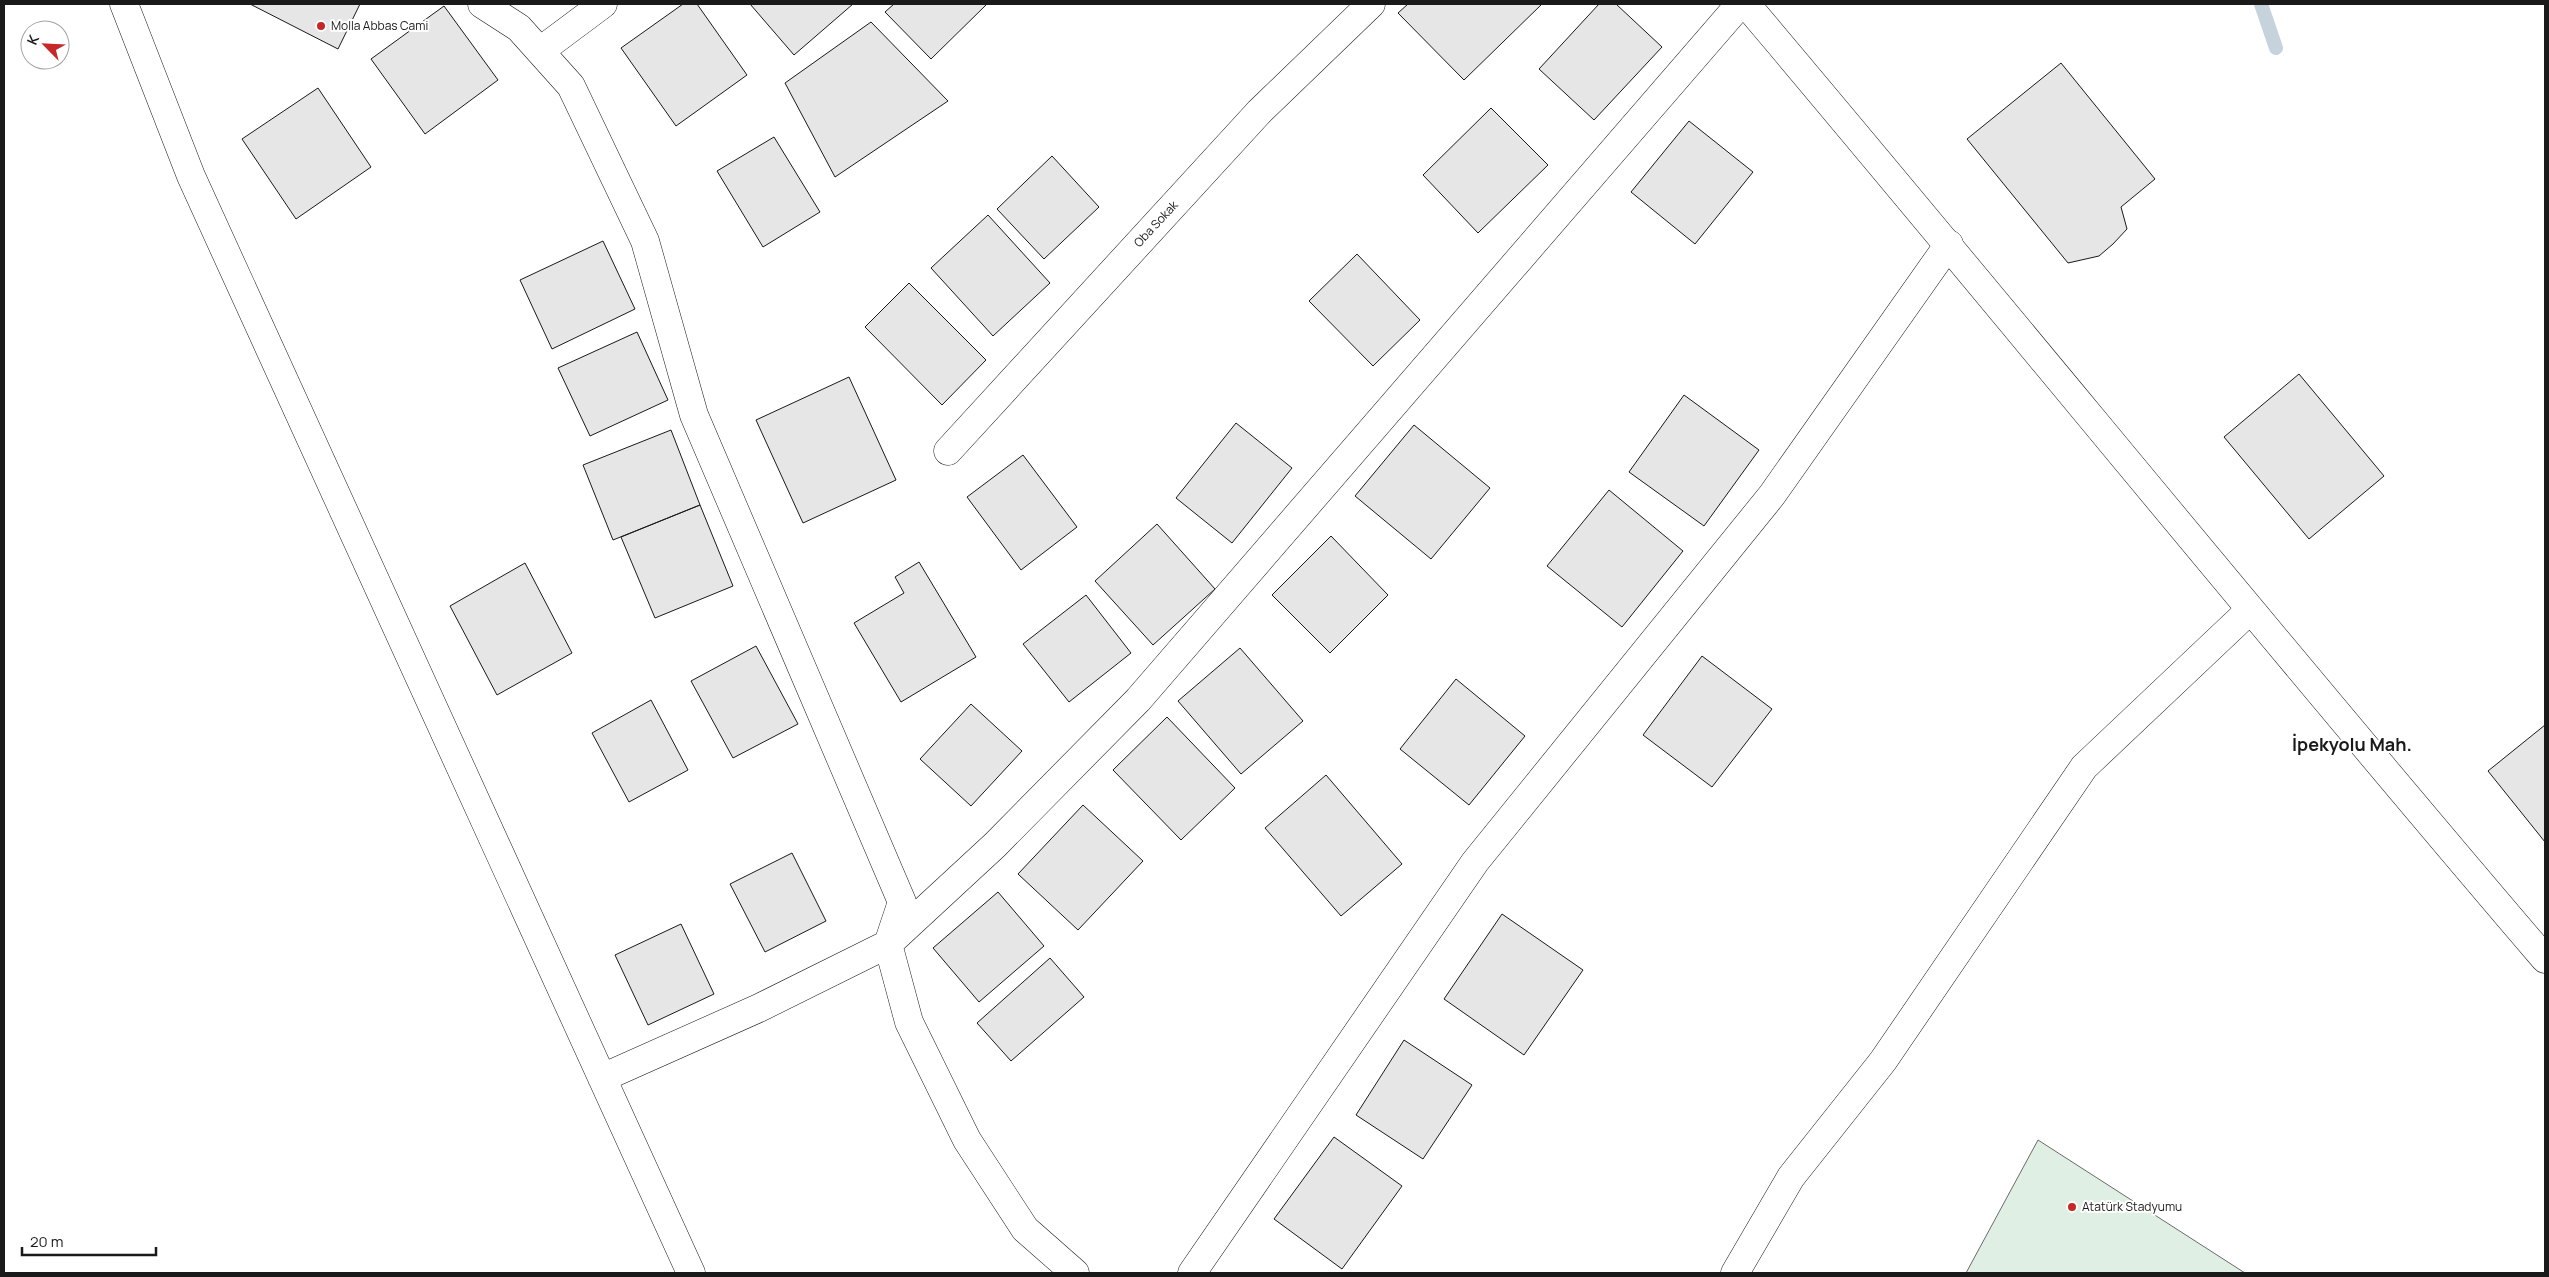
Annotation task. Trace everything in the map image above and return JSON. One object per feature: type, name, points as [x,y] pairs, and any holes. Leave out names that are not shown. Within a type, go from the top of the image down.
[{"type":"street","points":[[124,4],[191,176],[691,1273]]},
{"type":"street","points":[[482,4],[519,28],[571,86],[645,241],[694,415],[902,902],[888,944],[909,1022],[967,1140],[1025,1229],[1075,1273]]},
{"type":"street","points":[[540,51],[604,4]]},
{"type":"street","name":"Oba Sokak","points":[[948,451],[1259,112],[1371,4]]},
{"type":"street","points":[[602,1078],[759,1008],[888,944],[995,845],[1138,700],[1740,4]]},
{"type":"street","points":[[1746,4],[1949,244],[2359,742],[2545,959]]},
{"type":"street","points":[[1192,1273],[1476,862],[1772,495],[1949,244]]},
{"type":"street","points":[[1735,1273],[1791,1177],[1883,1061],[2084,767],[2250,610]]},
{"type":"street","points":[[2359,742],[2545,979]]},
{"type":"green space","name":"Atatürk Stadyumu","points":[[2038,1140],[2245,1273],[1966,1273]]},
{"type":"building","name":"Molla Abbas Cami","points":[[250,4],[360,4],[338,49]]},
{"type":"building","points":[[683,4],[697,4],[747,75],[676,126],[621,48]]},
{"type":"building","points":[[750,4],[853,4],[794,55]]},
{"type":"building","points":[[894,4],[987,4],[931,59],[885,12]]},
{"type":"building","points":[[1408,4],[1542,4],[1464,80],[1398,13]]},
{"type":"building","points":[[1599,4],[1616,4],[1662,47],[1594,120],[1539,69]]},
{"type":"building","points":[[444,6],[498,80],[425,134],[371,59]]},
{"type":"building","points":[[871,22],[948,101],[835,177],[785,83]]},
{"type":"building","points":[[2061,63],[2155,179],[2121,207],[2127,229],[2113,244],[2099,256],[2068,263],[1967,139]]},
{"type":"building","points":[[318,88],[371,167],[296,219],[242,139]]},
{"type":"building","points":[[1491,108],[1548,165],[1478,233],[1423,175]]},
{"type":"building","points":[[1689,121],[1753,172],[1695,244],[1631,192]]},
{"type":"building","points":[[774,137],[820,212],[763,247],[717,171]]},
{"type":"building","points":[[1052,156],[1099,207],[1044,259],[997,209]]},
{"type":"building","points":[[988,215],[1050,283],[993,336],[931,268]]},
{"type":"building","points":[[603,241],[635,309],[552,349],[520,280]]},
{"type":"building","points":[[1357,254],[1420,320],[1373,366],[1309,301]]},
{"type":"building","points":[[909,283],[986,360],[942,405],[865,327]]},
{"type":"building","points":[[637,332],[668,400],[590,436],[558,368]]},
{"type":"building","points":[[2299,374],[2384,476],[2309,539],[2224,437]]},
{"type":"building","points":[[849,377],[896,480],[803,523],[756,420]]},
{"type":"building","points":[[1684,395],[1759,450],[1704,526],[1629,472]]},
{"type":"building","points":[[1236,423],[1292,468],[1232,543],[1176,498]]},
{"type":"building","points":[[1414,425],[1490,488],[1431,559],[1355,496]]},
{"type":"building","points":[[671,430],[700,505],[613,540],[583,465]]},
{"type":"building","points":[[1023,455],[1077,527],[1021,570],[967,497]]},
{"type":"building","points":[[1609,490],[1683,551],[1622,627],[1547,566]]},
{"type":"building","points":[[700,505],[733,586],[655,618],[621,537]]},
{"type":"building","points":[[1157,524],[1215,589],[1153,645],[1095,581]]},
{"type":"building","points":[[1331,536],[1388,595],[1330,653],[1272,595]]},
{"type":"building","points":[[919,562],[976,657],[901,702],[854,623],[904,593],[895,577]]},
{"type":"building","points":[[525,563],[572,653],[497,695],[450,606]]},
{"type":"building","points":[[1086,595],[1131,653],[1069,702],[1023,644]]},
{"type":"building","points":[[756,646],[798,724],[733,758],[691,681]]},
{"type":"building","points":[[1240,648],[1303,721],[1241,774],[1178,701]]},
{"type":"building","points":[[1702,656],[1772,709],[1712,787],[1643,735]]},
{"type":"building","points":[[1456,679],[1525,736],[1469,805],[1400,749]]},
{"type":"building","points":[[651,700],[688,770],[629,802],[592,733]]},
{"type":"building","points":[[971,704],[1022,751],[971,806],[920,759]]},
{"type":"building","points":[[1167,717],[1235,788],[1181,840],[1113,770]]},
{"type":"building","points":[[2545,725],[2545,842],[2488,771]]},
{"type":"building","points":[[1326,775],[1402,864],[1341,916],[1265,828]]},
{"type":"building","points":[[1083,805],[1143,861],[1078,930],[1018,874]]},
{"type":"building","points":[[792,853],[826,921],[765,952],[730,884]]},
{"type":"building","points":[[998,892],[1044,946],[979,1002],[933,948]]},
{"type":"building","points":[[1502,914],[1583,970],[1524,1055],[1444,999]]},
{"type":"building","points":[[681,924],[714,994],[648,1025],[615,955]]},
{"type":"building","points":[[1050,958],[1084,997],[1011,1061],[977,1023]]},
{"type":"building","points":[[1404,1040],[1472,1085],[1423,1159],[1356,1115]]},
{"type":"building","points":[[1334,1137],[1402,1186],[1342,1269],[1274,1219]]},
{"type":"waterway","points":[[2261,4],[2276,48]]},
{"type":"place","name":"Molla Abbas Cami","points":[[321,26]]},
{"type":"place","name":"Atatürk Stadyumu","points":[[2072,1207]]},
{"type":"district","name":"İpekyolu Mah.","points":[[2352,745]]}]
